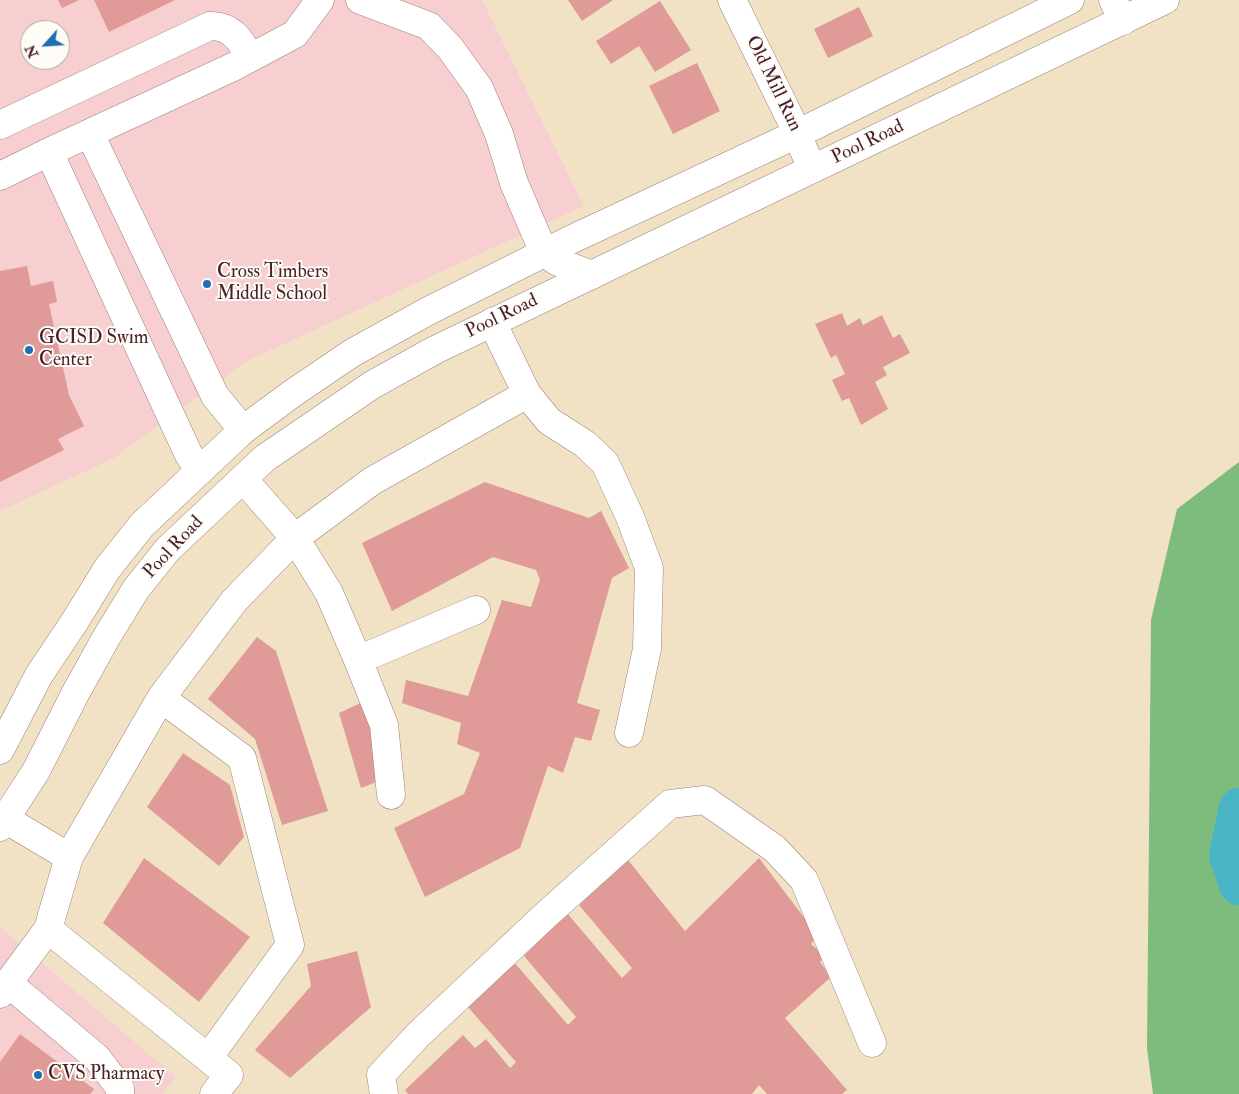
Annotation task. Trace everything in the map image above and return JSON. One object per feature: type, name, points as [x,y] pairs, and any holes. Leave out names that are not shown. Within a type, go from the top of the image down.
[{"type":"main road","points":[[0,176],[250,58],[295,34],[320,0]]},
{"type":"main road","points":[[360,0],[429,26],[450,48],[479,88],[499,134],[514,183],[544,253],[558,262],[592,275]]},
{"type":"main road","name":"Old Mill Run","points":[[732,0],[812,169]]},
{"type":"main road","name":"Pool Road","points":[[0,750],[39,675],[107,569],[142,525],[243,430],[293,393],[352,353],[430,310],[544,253],[797,134],[1070,0]]},
{"type":"main road","name":"Pool Road","points":[[2,821],[36,771],[106,638],[136,589],[168,549],[266,458],[372,385],[435,350],[812,169],[1118,10],[1166,0]]},
{"type":"main road","points":[[0,125],[210,26],[221,26],[234,34],[244,45],[250,58]]},
{"type":"main road","points":[[90,134],[215,396],[243,430],[243,479]]},
{"type":"main road","points":[[49,152],[188,453],[200,471],[243,479],[295,538],[329,593],[384,725],[391,795]]},
{"type":"main road","points":[[492,322],[527,394],[548,421],[585,444],[605,463],[630,517],[649,568],[647,649],[629,732]]},
{"type":"main road","points":[[120,1094],[120,1088],[97,1058],[4,988],[48,928],[70,857],[161,698],[234,601],[295,538],[372,481],[527,394]]},
{"type":"main road","points":[[358,660],[476,610]]},
{"type":"main road","points":[[161,698],[242,758],[290,945],[208,1058]]},
{"type":"main road","points":[[384,1094],[381,1075],[418,1035],[547,914],[670,804],[705,800],[775,849],[804,880],[872,1043]]},
{"type":"main road","points":[[2,821],[70,857]]},
{"type":"main road","points":[[48,928],[229,1075],[214,1094]]},
{"type":"shaded area","name":"Cross Timbers Middle School","points":[[0,0],[482,0],[584,206],[245,362],[114,458],[0,511]]},
{"type":"shaded area","points":[[0,927],[176,1077],[163,1094],[0,1094]]},
{"type":"green space","points":[[1239,462],[1239,1094],[1153,1094],[1147,1048],[1151,620],[1177,509]]},
{"type":"building","points":[[58,0],[79,0],[62,8]]},
{"type":"building","points":[[94,0],[175,0],[109,32]]},
{"type":"building","points":[[568,0],[613,0],[582,21]]},
{"type":"building","points":[[660,1],[691,50],[655,72],[639,46],[611,64],[596,41]]},
{"type":"building","points":[[859,7],[873,36],[828,58],[814,29]]},
{"type":"building","points":[[697,63],[720,111],[673,134],[649,86]]},
{"type":"building","name":"GCISD Swim Center","points":[[27,266],[31,286],[53,281],[57,302],[49,304],[69,395],[84,426],[58,439],[64,450],[0,482],[0,271]]},
{"type":"building","points":[[842,313],[847,326],[860,318],[863,325],[882,315],[893,338],[900,334],[910,353],[883,367],[887,375],[875,382],[888,409],[861,425],[849,398],[842,401],[832,380],[845,374],[836,355],[831,358],[815,324]]},
{"type":"building","points":[[485,482],[589,518],[601,511],[629,568],[612,578],[577,703],[600,710],[591,741],[575,737],[563,773],[548,766],[520,848],[425,897],[394,828],[464,794],[480,753],[457,744],[461,723],[402,703],[406,680],[468,696],[502,600],[531,607],[540,580],[536,570],[493,557],[392,611],[362,543]]},
{"type":"building","points":[[257,637],[276,651],[328,811],[282,825],[255,739],[208,699]]},
{"type":"building","points":[[365,701],[389,777],[361,788],[339,713]]},
{"type":"building","points":[[183,753],[230,785],[244,837],[219,866],[147,807]]},
{"type":"building","points":[[144,858],[250,937],[199,1002],[103,923]]},
{"type":"building","points":[[759,858],[818,936],[811,944],[825,956],[820,962],[831,977],[785,1018],[847,1090],[842,1094],[767,1094],[759,1085],[752,1094],[408,1094],[405,1090],[463,1035],[475,1048],[486,1039],[510,1068],[516,1062],[467,1006],[514,962],[568,1025],[576,1017],[524,956],[567,913],[622,978],[632,968],[579,905],[628,860],[685,931]]},
{"type":"building","points":[[357,951],[371,1007],[290,1078],[255,1050],[311,986],[307,964]]},
{"type":"building","name":"CVS Pharmacy","points":[[20,1034],[94,1089],[90,1094],[0,1094],[0,1062]]},
{"type":"waterway","points":[[1239,808],[1229,855],[1239,885]]},
{"type":"place","name":"Cross Timbers Middle School","points":[[207,284]]},
{"type":"place","name":"GCISD Swim Center","points":[[29,350]]},
{"type":"place","name":"CVS Pharmacy","points":[[38,1075]]}]
